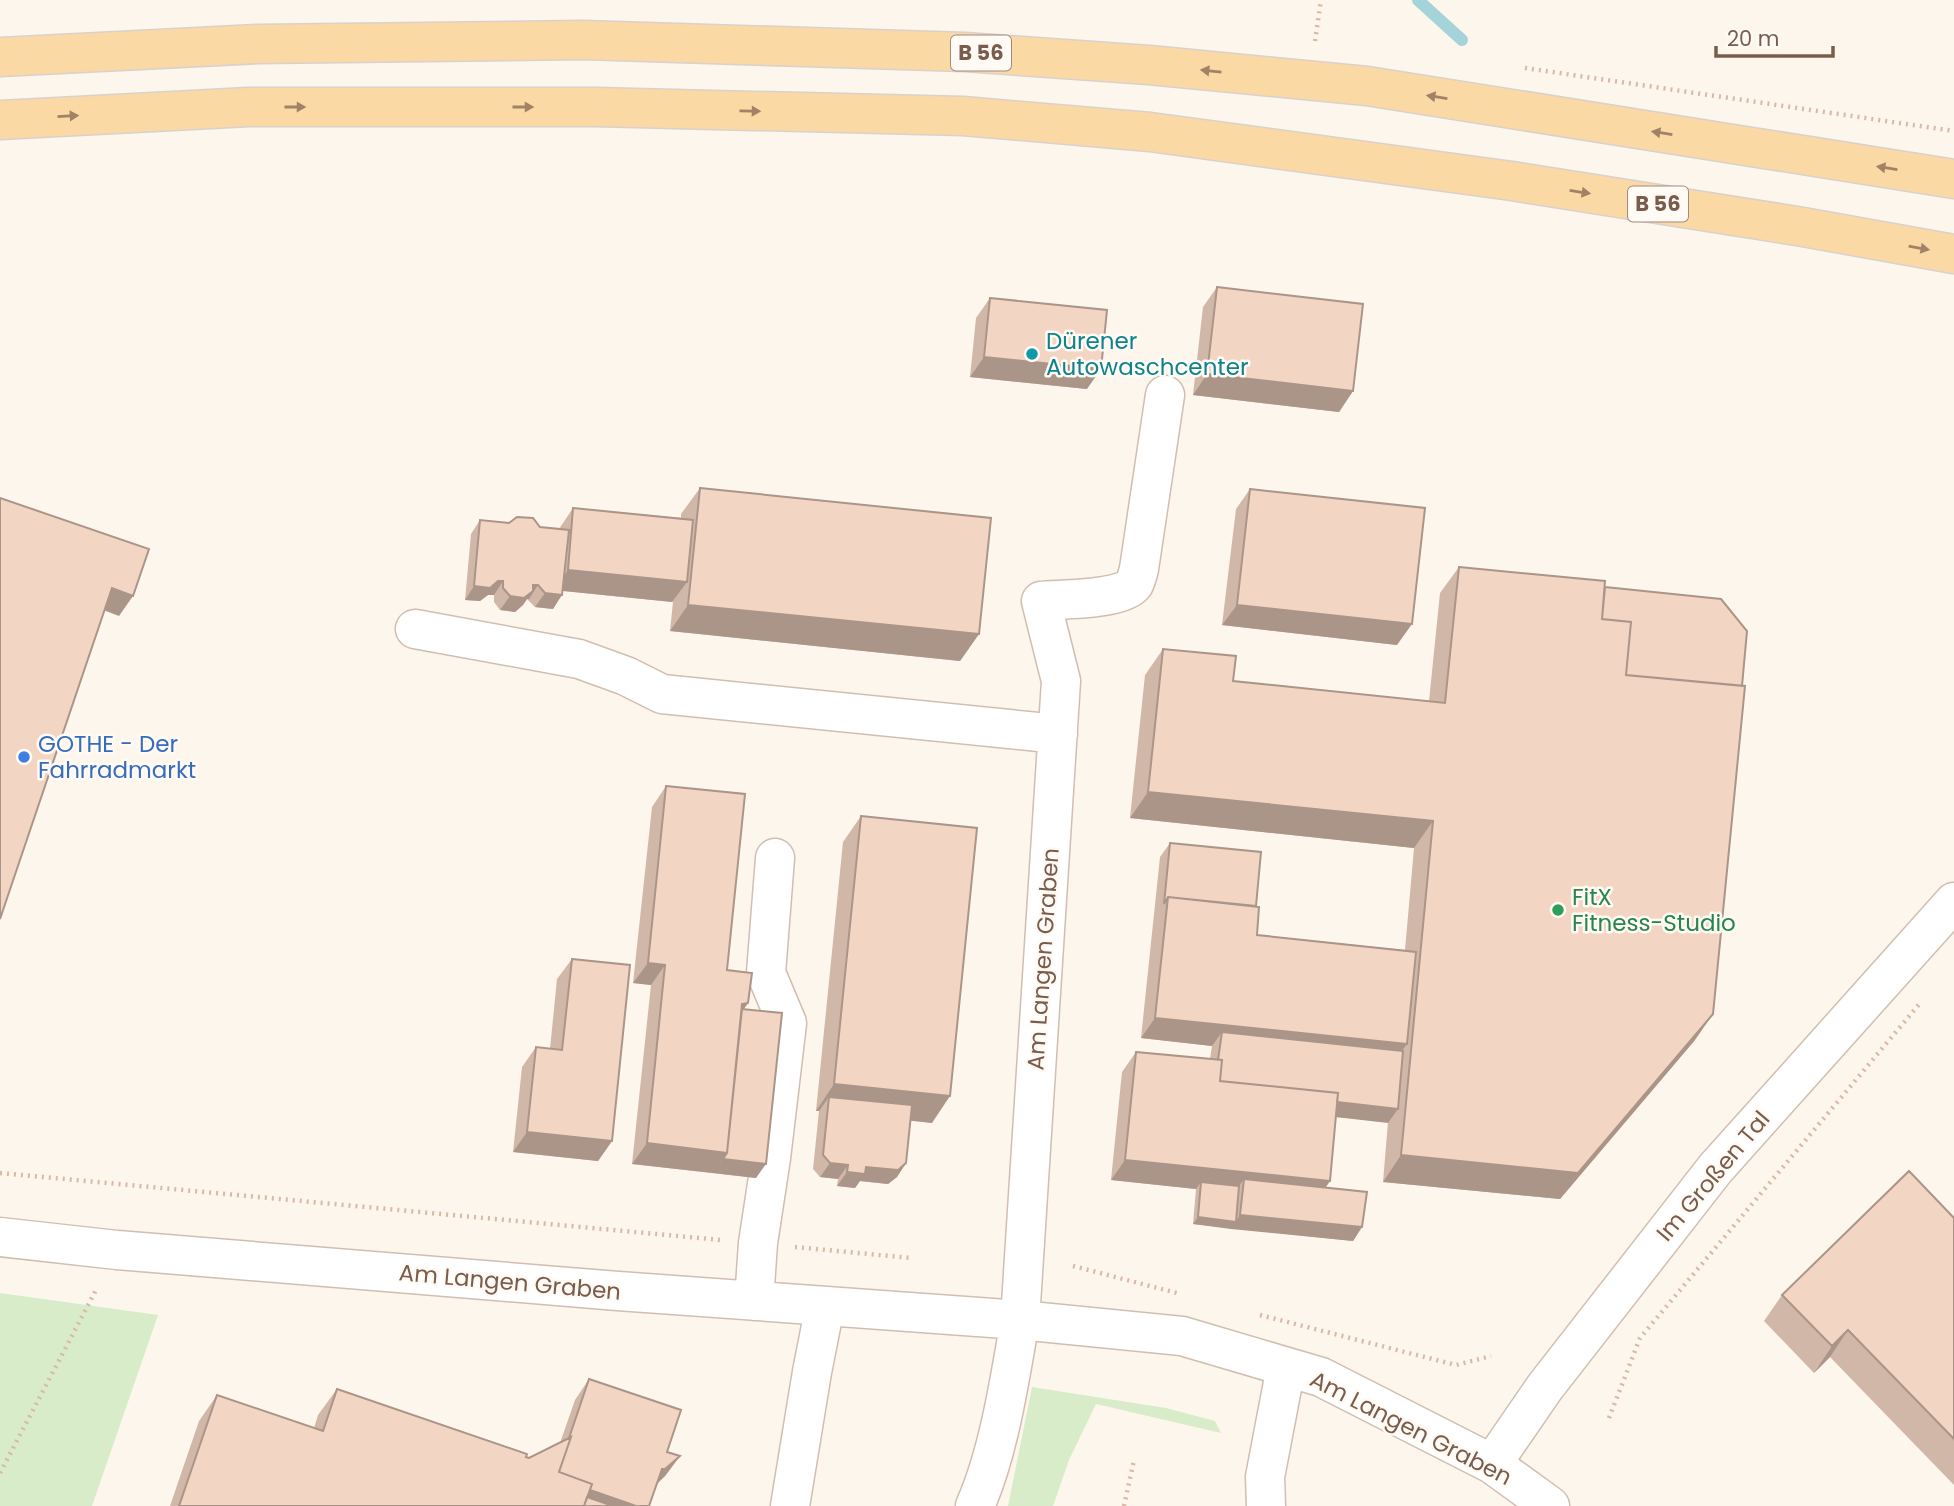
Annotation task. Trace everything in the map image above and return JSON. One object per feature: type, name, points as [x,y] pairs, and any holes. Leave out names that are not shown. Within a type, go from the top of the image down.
[{"type":"main road","name":"B 56","points":[[0,57],[258,44],[583,40],[965,52],[1149,65],[1367,86],[1954,179]]},
{"type":"main road","name":"B 56","points":[[0,120],[249,107],[595,107],[963,116],[1150,132],[1512,181],[1954,254]]},
{"type":"street","name":"Am Langen Graben","points":[[1020,1320],[1061,681],[1041,601],[1113,594],[1127,590],[1134,584],[1139,569],[1165,395]]},
{"type":"street","points":[[415,629],[579,659],[626,676],[662,694],[1058,734]]},
{"type":"street","points":[[754,1301],[758,1243],[787,1023],[766,973],[775,858]]},
{"type":"street","name":"Im Großen Tal","points":[[1492,1464],[1545,1387],[1715,1169],[1954,902]]},
{"type":"street","name":"Am Langen Graben","points":[[0,1237],[117,1250],[1020,1320],[1182,1336],[1321,1377],[1492,1464],[1550,1506]]},
{"type":"street","points":[[790,1506],[825,1306]]},
{"type":"street","points":[[975,1506],[1006,1400],[1020,1320]]},
{"type":"street","points":[[1266,1506],[1265,1477],[1286,1367]]},
{"type":"path","points":[[1315,41],[1321,0]]},
{"type":"path","points":[[1609,1418],[1640,1338],[1927,996]]},
{"type":"path","points":[[0,1173],[911,1258]]},
{"type":"path","points":[[0,1473],[117,1250]]},
{"type":"path","points":[[1073,1266],[1178,1294]]},
{"type":"path","points":[[1258,1314],[1456,1365],[1492,1356]]},
{"type":"path","points":[[1124,1506],[1134,1460]]},
{"type":"green space","points":[[0,1293],[158,1315],[92,1506],[0,1506]]},
{"type":"green space","points":[[1032,1387],[1166,1408],[1215,1421],[1221,1433],[1096,1404],[1069,1460],[1053,1506],[1008,1506]]},
{"type":"building","points":[[1217,287],[1363,304],[1353,391],[1207,374]]},
{"type":"building","points":[[990,298],[1107,310],[1101,369],[984,357]]},
{"type":"building","points":[[700,488],[991,518],[979,634],[688,605]]},
{"type":"building","points":[[1250,489],[1425,508],[1412,624],[1237,605]]},
{"type":"building","name":"GOTHE - Der Fahrradmarkt","points":[[0,498],[149,549],[133,596],[112,588],[0,919]]},
{"type":"building","points":[[573,508],[693,520],[687,582],[568,570]]},
{"type":"building","points":[[517,517],[533,518],[540,527],[569,530],[562,595],[545,593],[538,585],[533,585],[533,591],[524,598],[510,596],[503,588],[503,581],[498,581],[490,588],[474,586],[480,520],[509,523]]},
{"type":"building","name":"FitX Fitness-Studio","points":[[1459,567],[1605,581],[1602,619],[1631,622],[1626,675],[1745,686],[1713,1014],[1578,1173],[1401,1155],[1433,821],[1148,792],[1163,649],[1236,656],[1233,681],[1445,703]]},
{"type":"building","points":[[1605,587],[1721,599],[1747,631],[1742,686],[1626,675],[1631,622],[1602,619]]},
{"type":"building","points":[[666,786],[745,794],[727,970],[752,973],[748,1003],[742,1004],[727,1153],[647,1143],[665,965],[648,963]]},
{"type":"building","points":[[861,816],[977,828],[950,1096],[834,1084]]},
{"type":"building","points":[[1170,843],[1261,852],[1256,906],[1168,897],[1164,904]]},
{"type":"building","points":[[1168,897],[1259,907],[1257,935],[1416,952],[1407,1044],[1155,1018]]},
{"type":"building","points":[[572,959],[630,965],[612,1141],[527,1132],[536,1047],[562,1050]]},
{"type":"building","points":[[742,1009],[782,1013],[766,1164],[723,1159],[727,1153]]},
{"type":"building","points":[[1222,1032],[1403,1051],[1398,1109],[1337,1102],[1338,1093],[1220,1081],[1222,1060],[1218,1060]]},
{"type":"building","points":[[1136,1052],[1222,1060],[1220,1081],[1338,1093],[1330,1181],[1125,1160]]},
{"type":"building","points":[[829,1097],[912,1105],[906,1163],[898,1170],[866,1167],[865,1174],[847,1172],[848,1165],[830,1163],[823,1155]]},
{"type":"building","points":[[1909,1171],[1954,1218],[1954,1439],[1848,1330],[1832,1346],[1782,1295]]},
{"type":"building","points":[[1244,1179],[1367,1192],[1362,1227],[1240,1215]]},
{"type":"building","points":[[1201,1182],[1239,1186],[1236,1222],[1198,1217]]},
{"type":"building","points":[[589,1379],[681,1410],[667,1452],[680,1456],[662,1469],[649,1506],[636,1506],[590,1490],[592,1484],[559,1472]]},
{"type":"building","points":[[337,1389],[527,1454],[526,1457],[529,1458],[571,1437],[559,1472],[592,1484],[584,1506],[179,1506],[217,1395],[323,1431]]},
{"type":"building","points":[[587,1497],[613,1506],[584,1506]]},
{"type":"waterway","points":[[1418,0],[1462,40]]},
{"type":"place","name":"Dürener Autowaschcenter","points":[[1032,354]]},
{"type":"place","name":"GOTHE - Der Fahrradmarkt","points":[[24,757]]},
{"type":"place","name":"FitX Fitness-Studio","points":[[1558,910]]}]
